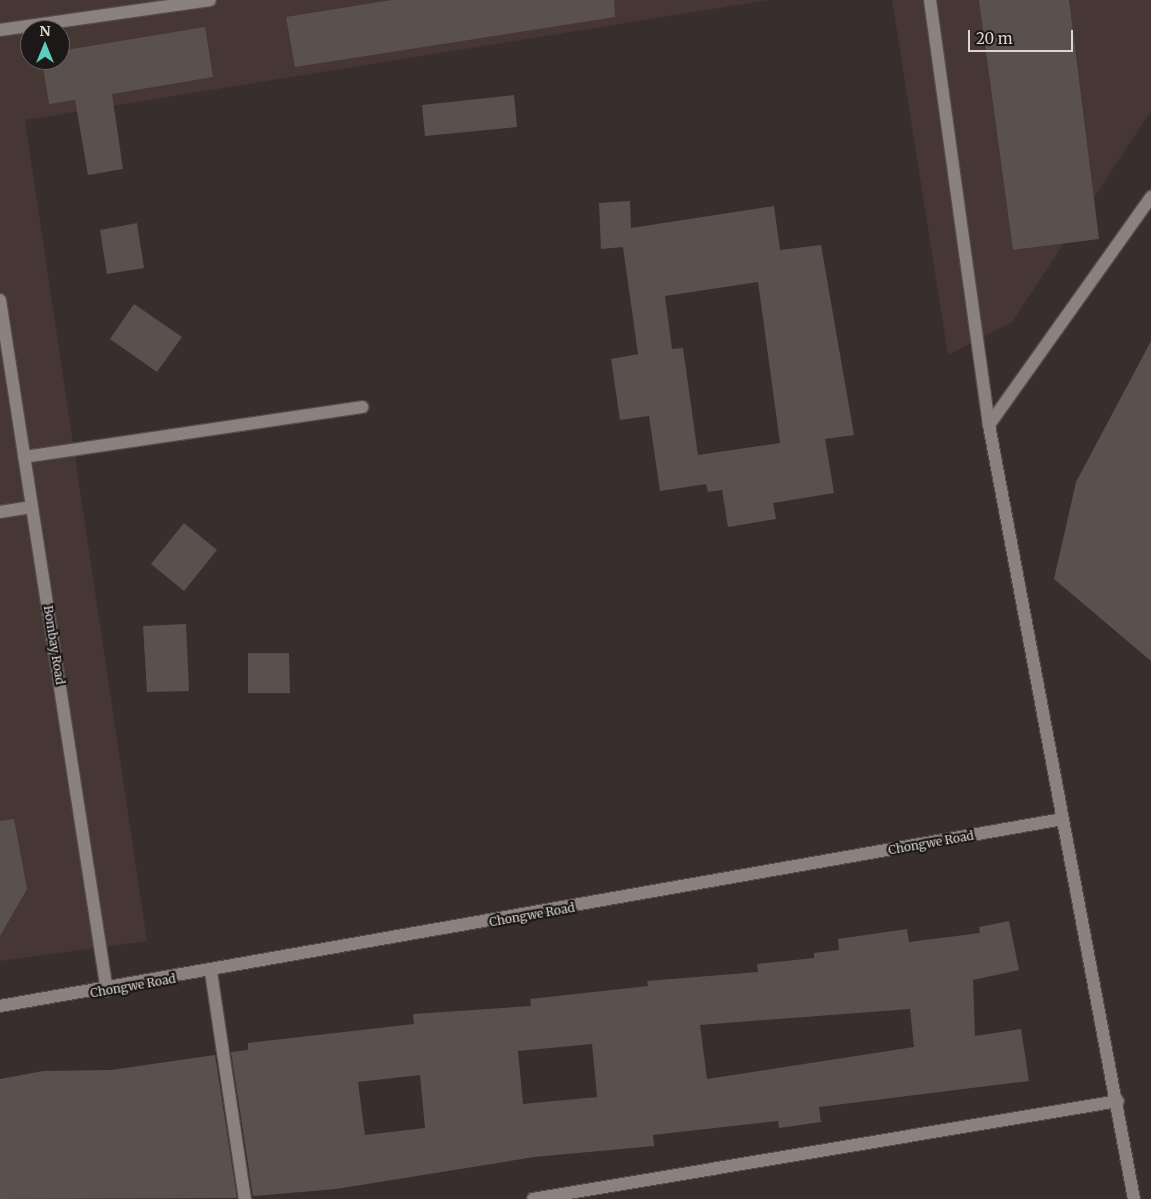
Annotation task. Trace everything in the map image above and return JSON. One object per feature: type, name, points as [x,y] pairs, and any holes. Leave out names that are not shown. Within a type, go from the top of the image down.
[{"type":"street","points":[[0,30],[210,0]]},
{"type":"street","points":[[930,0],[989,425],[1118,1100],[1134,1199]]},
{"type":"street","points":[[989,425],[1151,197]]},
{"type":"street","name":"Bombay Road","points":[[0,300],[107,991]]},
{"type":"street","points":[[24,457],[362,407]]},
{"type":"street","points":[[0,512],[32,507]]},
{"type":"street","name":"Chongwe Road","points":[[0,1006],[107,991],[1063,819]]},
{"type":"street","points":[[211,972],[245,1199]]},
{"type":"street","points":[[533,1199],[1118,1100]]},
{"type":"shaded area","points":[[0,0],[769,0],[25,120],[147,941],[0,961]]},
{"type":"shaded area","points":[[892,0],[1151,0],[1151,111],[1012,322],[948,355]]},
{"type":"building","points":[[392,0],[614,0],[615,17],[295,67],[286,17]]},
{"type":"building","points":[[979,0],[1069,0],[1099,239],[1013,250]]},
{"type":"building","points":[[205,27],[213,77],[112,94],[123,169],[88,175],[75,100],[49,104],[44,70],[70,70],[70,49]]},
{"type":"building","points":[[514,95],[517,127],[425,136],[422,105]]},
{"type":"building","points":[[630,201],[631,228],[774,206],[780,250],[821,245],[854,435],[825,439],[834,493],[773,503],[776,519],[728,527],[722,490],[708,492],[706,484],[660,491],[649,416],[620,420],[611,359],[638,354],[623,247],[601,249],[599,203]],"holes":[[[758,282],[780,443],[698,455],[683,348],[672,349],[665,296]]]},
{"type":"building","points":[[137,223],[144,268],[107,274],[100,230]]},
{"type":"building","points":[[134,304],[182,337],[157,372],[110,339]]},
{"type":"building","points":[[1151,341],[1151,661],[1054,579],[1076,482]]},
{"type":"building","points":[[184,523],[217,550],[184,591],[151,564]]},
{"type":"building","points":[[186,624],[189,691],[147,692],[143,626]]},
{"type":"building","points":[[248,653],[289,653],[290,693],[248,693]]},
{"type":"building","points":[[14,819],[27,889],[0,936],[0,821]]},
{"type":"building","points":[[1009,921],[1019,970],[973,980],[975,1036],[1021,1029],[1029,1081],[819,1107],[821,1122],[779,1128],[778,1121],[653,1135],[654,1146],[534,1157],[336,1189],[253,1196],[231,1052],[248,1050],[248,1043],[414,1024],[413,1014],[531,1006],[530,999],[648,986],[647,981],[758,972],[757,964],[814,958],[814,953],[839,950],[838,939],[907,929],[909,942],[980,933],[979,927]],"holes":[[[910,1009],[914,1047],[707,1079],[700,1025]],[[592,1044],[597,1097],[523,1104],[518,1051]],[[420,1075],[425,1128],[365,1135],[358,1082]]]},
{"type":"building","points":[[215,1055],[237,1198],[0,1199],[0,1079],[43,1071],[111,1070]]}]
